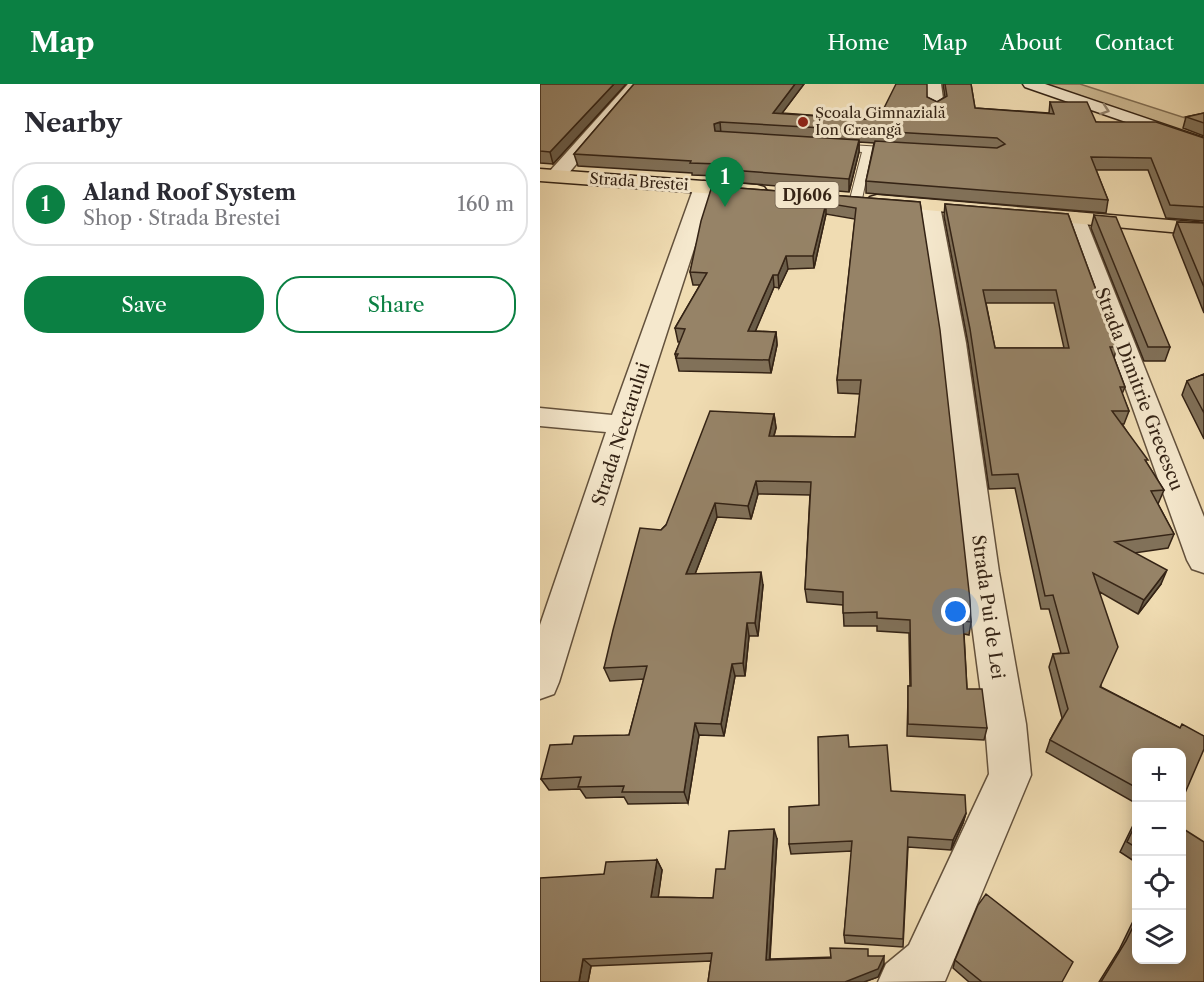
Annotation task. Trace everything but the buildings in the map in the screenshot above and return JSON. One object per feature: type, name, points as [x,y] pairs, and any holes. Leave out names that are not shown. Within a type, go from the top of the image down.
[{"type":"main road","name":"Strada Brestei","points":[[548,175],[772,192]]},
{"type":"main road","name":"DJ606","points":[[848,199],[1204,230]]},
{"type":"street","points":[[548,175],[636,84]]},
{"type":"street","points":[[934,84],[936,106]]},
{"type":"street","points":[[1030,84],[1204,144]]},
{"type":"street","name":"Strada Nectarului","points":[[540,682],[623,425],[704,187]]},
{"type":"street","name":"Strada Pui de Lei","points":[[904,982],[927,963],[1010,775],[1008,742],[988,619],[956,364],[930,206]]},
{"type":"street","name":"Strada Dimitrie Grecescu","points":[[1075,219],[1204,560]]},
{"type":"street","points":[[540,417],[623,425]]},
{"type":"lane","points":[[822,146],[914,151]]},
{"type":"lane","points":[[848,199],[868,149]]},
{"type":"shaded area","points":[[1042,84],[1080,84],[1204,124],[1204,139]]},
{"type":"place","name":"Școala Gimnazială Ion Creangă","points":[[803,122]]},
{"type":"place","name":"Aland Roof System","points":[[725,207]]}]
